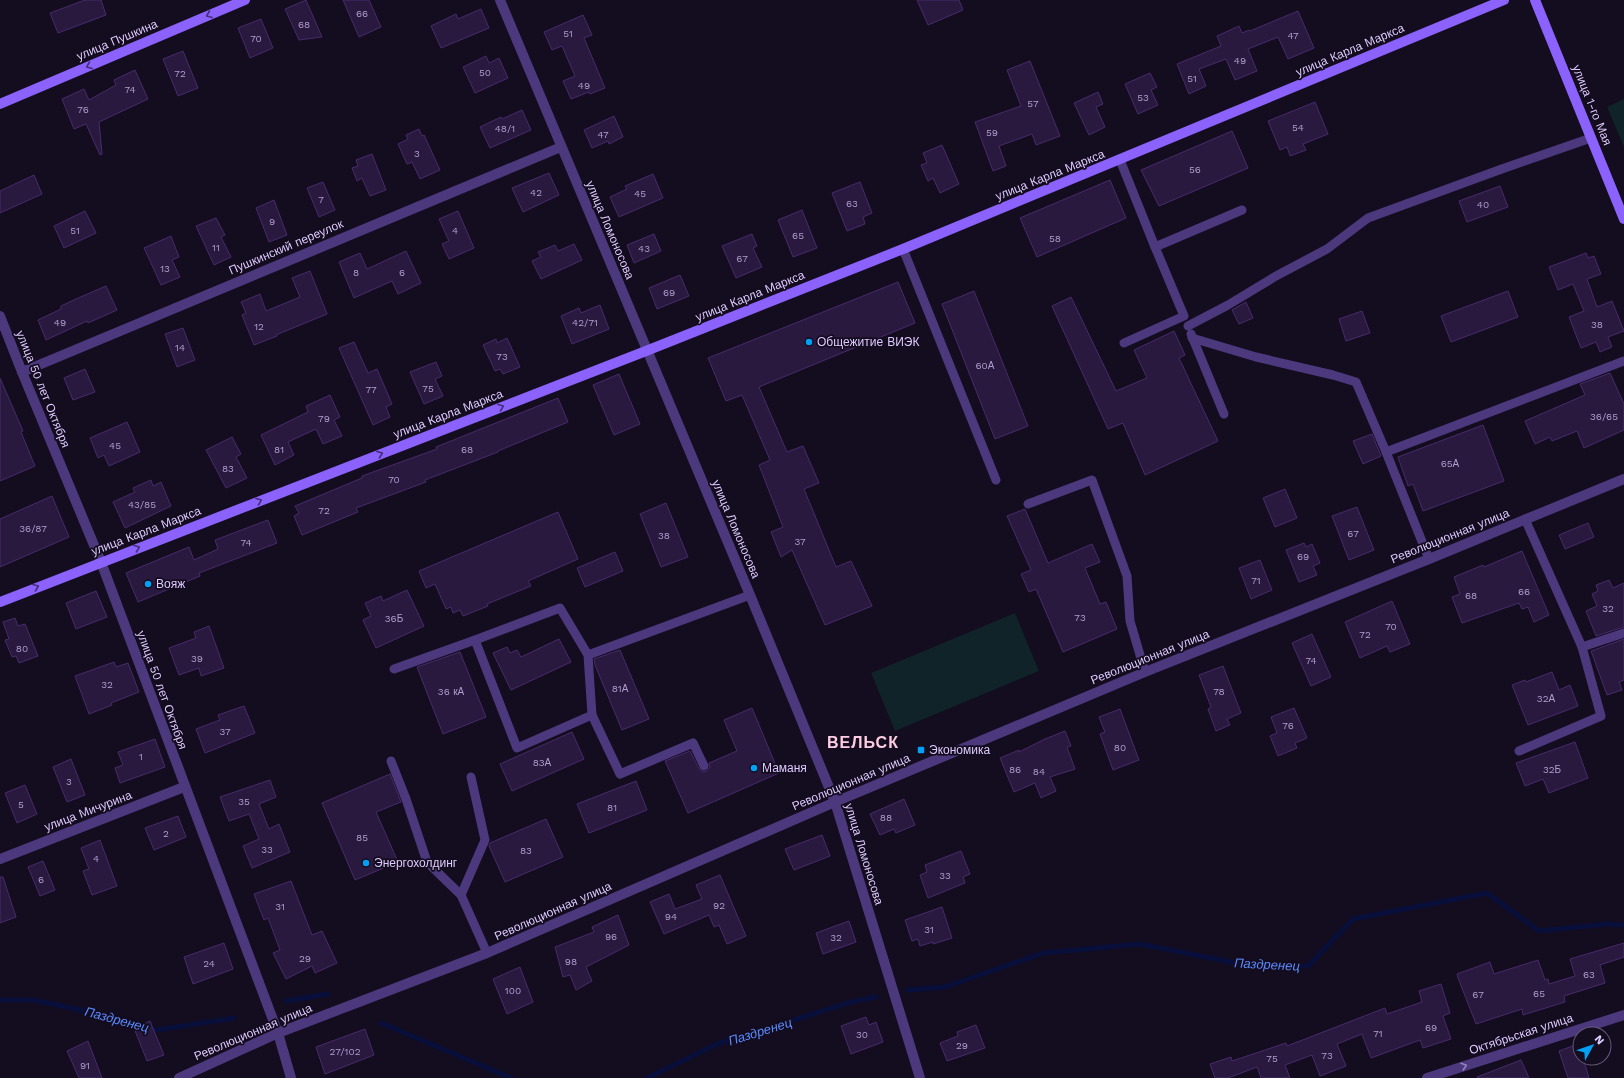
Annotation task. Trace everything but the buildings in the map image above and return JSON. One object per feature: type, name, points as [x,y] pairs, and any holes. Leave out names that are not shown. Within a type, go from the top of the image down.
[{"type":"main road","name":"улица Пушкина","points":[[0,104],[244,0]]},
{"type":"main road","name":"улица Карла Маркса","points":[[0,602],[646,351],[903,249],[1504,0]]},
{"type":"main road","name":"улица 1-го Мая","points":[[1536,0],[1624,219]]},
{"type":"street","name":"улица Ломоносова","points":[[500,0],[646,351],[750,595],[834,802],[920,1078]]},
{"type":"street","name":"Пушкинский переулок","points":[[22,372],[561,147]]},
{"type":"street","name":"улица 50 лет Октября","points":[[0,316],[101,562],[184,787],[278,1033],[291,1078]]},
{"type":"street","name":"Революционная улица","points":[[179,1078],[278,1033],[487,953],[834,802],[1145,672],[1429,559],[1624,479]]},
{"type":"street","name":"улица Мичурина","points":[[0,859],[184,787]]},
{"type":"street","name":"Октябрьская улица","points":[[1427,1078],[1624,1015]]},
{"type":"lane","points":[[1188,326],[1327,249],[1368,218],[1591,138]]},
{"type":"lane","points":[[1120,160],[1224,414]]},
{"type":"lane","points":[[1155,247],[1242,210]]},
{"type":"lane","points":[[903,249],[996,480]]},
{"type":"lane","points":[[1124,343],[1184,316]]},
{"type":"lane","points":[[1192,338],[1256,357],[1333,375],[1356,382],[1429,559]]},
{"type":"lane","points":[[1386,452],[1624,362]]},
{"type":"lane","points":[[1028,504],[1092,480],[1127,576],[1130,621],[1145,672]]},
{"type":"lane","points":[[1519,751],[1601,716],[1582,647],[1525,519]]},
{"type":"lane","points":[[588,655],[750,595]]},
{"type":"lane","points":[[394,669],[560,608],[588,655],[592,716],[620,774],[693,743],[704,766]]},
{"type":"lane","points":[[1582,647],[1624,633]]},
{"type":"lane","points":[[475,640],[517,748],[592,716]]},
{"type":"lane","points":[[391,761],[406,799],[427,862],[461,895],[487,953]]},
{"type":"lane","points":[[461,895],[484,840],[471,777]]},
{"type":"green space","points":[[1624,99],[1624,147],[1607,107]]},
{"type":"green space","points":[[1015,613],[1039,671],[895,731],[871,673]]},
{"type":"waterway","name":"Паздренец","points":[[907,990],[945,987],[1043,953],[1140,944],[1236,963],[1308,966],[1353,919],[1487,893],[1539,931],[1607,924],[1624,925]]},
{"type":"waterway","name":"Паздренец","points":[[286,1001],[328,994]]},
{"type":"waterway","name":"Паздренец","points":[[647,1078],[717,1044],[851,1002],[876,997]]},
{"type":"waterway","name":"Паздренец","points":[[0,1000],[33,1000],[99,1014],[157,1030],[234,1018]]},
{"type":"waterway","name":"Паздренец","points":[[381,1023],[511,1078]]},
{"type":"place","name":"Общежитие ВИЭК","points":[[809,342]]},
{"type":"place","name":"Вояж","points":[[148,584]]},
{"type":"place","name":"Экономика","points":[[921,750]]},
{"type":"place","name":"Маманя","points":[[754,768]]},
{"type":"place","name":"Энергохолдинг","points":[[366,863]]},
{"type":"district","name":"ВЕЛЬСК","points":[[863,742]]}]
